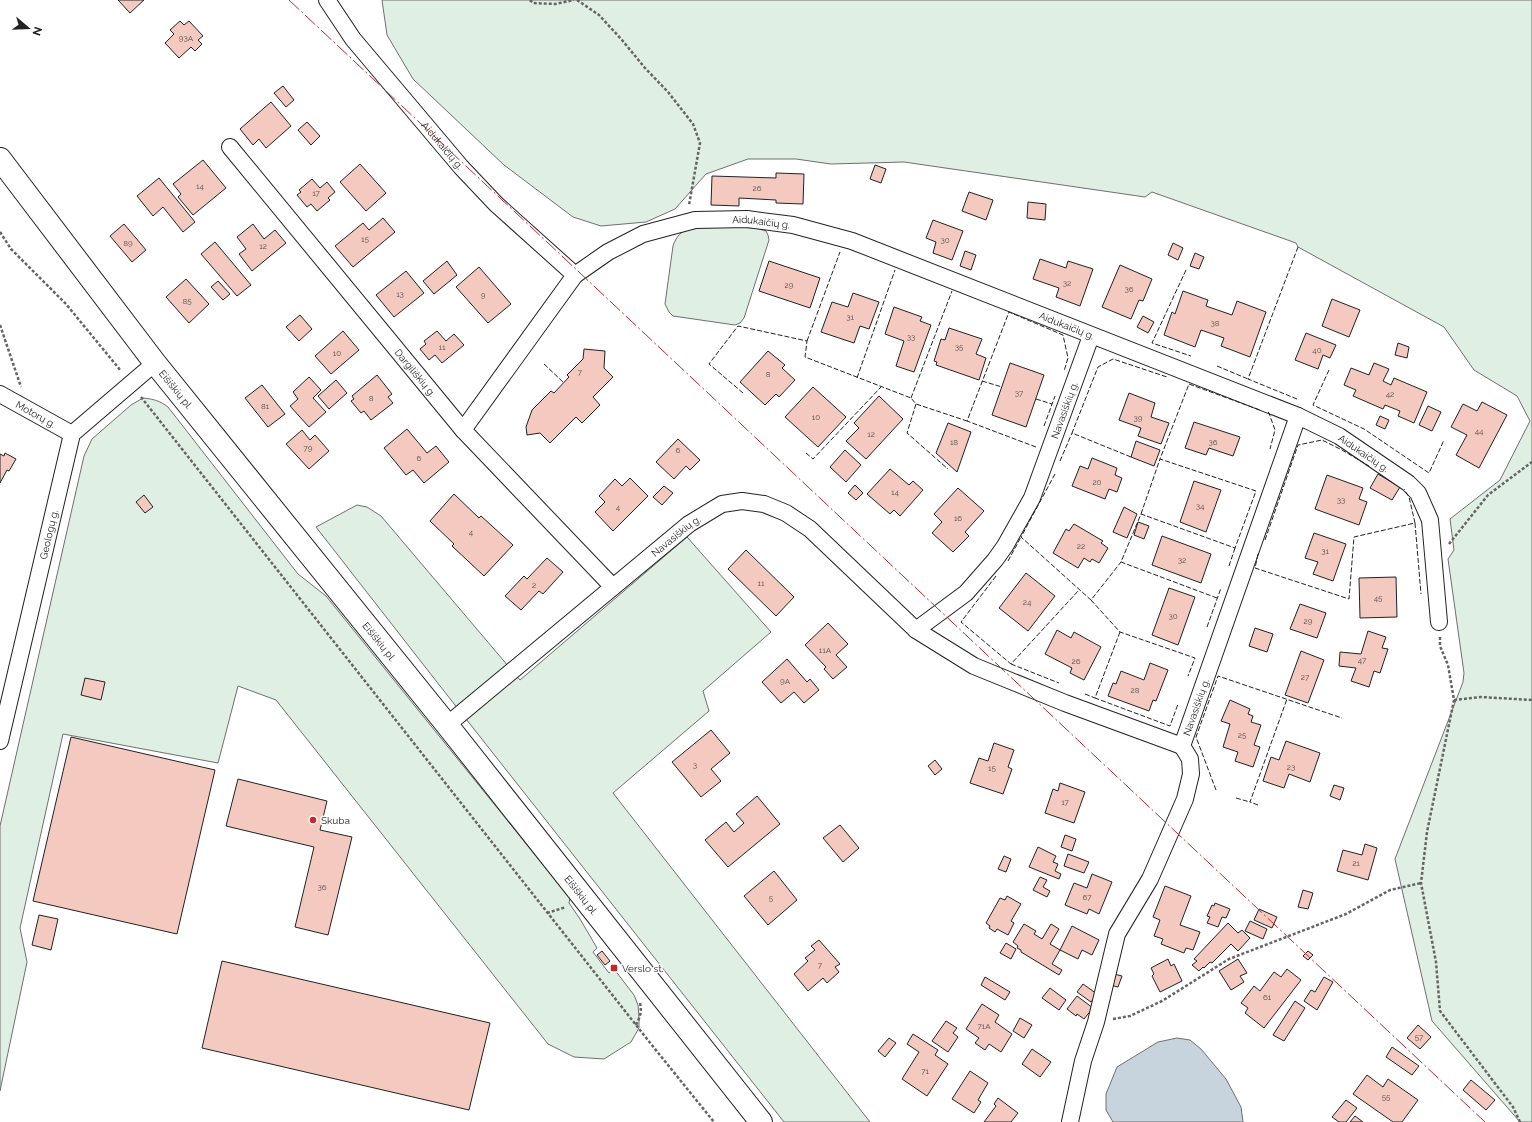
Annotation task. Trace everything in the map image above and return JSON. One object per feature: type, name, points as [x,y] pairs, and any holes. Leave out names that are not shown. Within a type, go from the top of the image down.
[{"type":"main road","name":"Eišiškių pl.","points":[[0,159],[155,363],[447,725],[761,1122]]},
{"type":"street","name":"Aidukaičių g.","points":[[327,0],[352,39],[460,167],[496,204],[575,275]]},
{"type":"street","name":"Dargiliškių g.","points":[[230,147],[463,430],[613,587]]},
{"type":"street","name":"Aidukaičių g.","points":[[463,430],[575,275],[608,252],[643,234],[695,220],[747,219],[793,225],[852,241],[1298,416],[1339,436],[1408,483],[1418,493],[1430,520],[1439,622]]},
{"type":"street","name":"Navasiškių g.","points":[[916,630],[966,593],[995,560],[1005,546],[1032,498],[1091,336]]},
{"type":"street","points":[[72,434],[155,363]]},
{"type":"street","name":"Motorų g.","points":[[0,394],[72,434]]},
{"type":"street","name":"Navasiškių g.","points":[[447,725],[689,524],[722,504],[742,501],[764,504],[786,513],[810,529],[916,630],[974,666],[1065,703],[1182,746],[1298,416]]},
{"type":"street","name":"Geologų g.","points":[[0,741],[72,434]]},
{"type":"street","points":[[1070,1122],[1084,1061],[1096,1022],[1117,934],[1150,879],[1185,799],[1191,774],[1190,759],[1182,746]]},
{"type":"path","points":[[530,0],[533,3],[555,4],[576,0],[599,15],[668,92],[693,124],[700,143],[688,213],[689,222]]},
{"type":"path","points":[[0,232],[11,249],[66,304],[650,1044],[714,1122]]},
{"type":"path","points":[[0,325],[30,410]]},
{"type":"path","points":[[1434,565],[1488,495],[1532,462]]},
{"type":"path","points":[[1439,622],[1440,646],[1448,665],[1454,700],[1427,832],[1421,883],[1436,962],[1440,1011],[1513,1107],[1520,1122]]},
{"type":"path","points":[[1454,700],[1481,697],[1532,700]]},
{"type":"path","points":[[1096,1022],[1130,1016],[1162,1001],[1229,959],[1346,914],[1390,890],[1421,883]]},
{"type":"green space","points":[[382,0],[1532,0],[1532,1122],[1520,1122],[1432,1021],[1395,859],[1463,682],[1464,673],[1448,559],[1454,550],[1450,519],[1500,480],[1530,421],[1517,396],[1474,370],[1444,327],[1298,247],[1296,243],[1152,192],[1145,197],[904,162],[831,164],[796,159],[748,159],[706,174],[675,209],[646,222],[601,226],[573,217],[504,165],[413,79],[387,35]]},
{"type":"green space","points":[[714,226],[756,228],[766,231],[768,235],[769,240],[744,318],[740,323],[735,325],[673,316],[665,304],[673,246],[676,239],[680,234],[689,229]]},
{"type":"green space","points":[[143,398],[157,401],[168,407],[298,574],[326,596],[570,898],[569,903],[597,948],[593,952],[609,973],[614,969],[634,995],[638,1005],[639,1028],[631,1042],[604,1059],[574,1057],[548,1044],[276,700],[238,686],[218,763],[63,734],[20,928],[27,962],[0,1091],[0,826],[84,456],[92,439],[131,405]]},
{"type":"green space","points":[[357,505],[367,507],[381,516],[520,680],[687,537],[771,632],[703,691],[709,711],[613,793],[870,1122],[784,1122],[316,527]]},
{"type":"shaded area","points":[[1177,1038],[1190,1040],[1201,1049],[1226,1079],[1241,1107],[1243,1122],[1113,1122],[1106,1110],[1106,1094],[1117,1067],[1158,1042]]},
{"type":"building","points":[[118,0],[144,0],[130,13]]},
{"type":"building","points":[[180,21],[184,25],[189,21],[203,36],[198,40],[202,44],[195,51],[191,47],[179,58],[165,43],[174,34],[170,30]]},
{"type":"building","points":[[283,86],[294,100],[286,107],[274,93]]},
{"type":"building","points":[[271,102],[291,126],[266,148],[259,139],[253,145],[240,129]]},
{"type":"building","points":[[307,122],[320,136],[311,145],[298,130]]},
{"type":"building","points":[[203,160],[226,188],[193,215],[178,197],[181,194],[173,184]]},
{"type":"building","points":[[360,164],[386,193],[366,211],[340,182]]},
{"type":"building","points":[[875,165],[886,169],[881,183],[870,179]]},
{"type":"building","points":[[776,173],[804,174],[803,204],[776,203],[776,200],[739,198],[739,206],[711,205],[712,176],[776,178]]},
{"type":"building","points":[[159,178],[195,222],[183,232],[163,207],[153,216],[137,196]]},
{"type":"building","points":[[312,179],[320,188],[327,182],[335,192],[328,198],[330,200],[317,211],[311,204],[307,207],[297,195],[301,192],[299,190]]},
{"type":"building","points":[[969,192],[993,200],[986,220],[962,211]]},
{"type":"building","points":[[1028,202],[1046,204],[1045,220],[1027,218]]},
{"type":"building","points":[[383,218],[395,232],[353,267],[335,246],[363,223],[369,230]]},
{"type":"building","points":[[933,220],[963,231],[952,260],[933,253],[936,242],[926,238]]},
{"type":"building","points":[[124,224],[146,250],[132,262],[110,236]]},
{"type":"building","points":[[253,224],[264,239],[275,230],[286,243],[252,271],[239,254],[246,249],[237,237]]},
{"type":"building","points":[[215,242],[251,285],[237,296],[201,254]]},
{"type":"building","points":[[1173,243],[1183,248],[1178,260],[1168,255]]},
{"type":"building","points":[[965,251],[976,255],[971,270],[960,266]]},
{"type":"building","points":[[1195,253],[1204,257],[1199,269],[1190,266]]},
{"type":"building","points":[[1040,259],[1066,268],[1068,261],[1093,269],[1080,306],[1056,297],[1059,288],[1033,279]]},
{"type":"building","points":[[447,261],[457,275],[434,294],[423,281]]},
{"type":"building","points":[[769,261],[820,278],[810,308],[759,291]]},
{"type":"building","points":[[1120,265],[1152,279],[1143,301],[1139,300],[1131,319],[1102,307]]},
{"type":"building","points":[[479,267],[511,304],[488,323],[456,287]]},
{"type":"building","points":[[406,271],[424,293],[394,317],[376,295]]},
{"type":"building","points":[[186,279],[209,304],[189,323],[166,297]]},
{"type":"building","points":[[218,281],[230,294],[223,300],[211,287]]},
{"type":"building","points":[[1183,291],[1208,300],[1206,306],[1232,315],[1237,301],[1266,312],[1250,357],[1221,346],[1224,338],[1201,330],[1195,347],[1164,335],[1172,312],[1175,314]]},
{"type":"building","points":[[853,293],[879,302],[869,329],[860,326],[854,343],[821,332],[832,302],[848,307]]},
{"type":"building","points":[[1332,299],[1360,310],[1349,337],[1322,326]]},
{"type":"building","points":[[894,307],[922,317],[920,321],[931,325],[914,372],[896,366],[904,341],[885,334]]},
{"type":"building","points":[[300,315],[312,329],[299,341],[286,327]]},
{"type":"building","points":[[1143,316],[1154,322],[1148,333],[1137,327]]},
{"type":"building","points":[[949,328],[982,339],[976,354],[986,358],[979,380],[936,365],[937,362],[934,361],[941,339],[945,340]]},
{"type":"building","points":[[343,331],[359,350],[331,374],[315,356]]},
{"type":"building","points":[[437,331],[446,341],[454,334],[464,345],[442,363],[435,355],[429,360],[420,349],[426,344],[424,341]]},
{"type":"building","points":[[1306,333],[1336,345],[1330,358],[1323,355],[1318,369],[1295,360]]},
{"type":"building","points":[[1398,343],[1409,347],[1407,358],[1395,355]]},
{"type":"building","points":[[584,349],[605,351],[604,368],[613,377],[593,397],[600,405],[582,423],[576,417],[550,443],[540,433],[527,435],[526,427],[532,410],[551,391],[554,393],[569,377],[567,375],[583,359]]},
{"type":"building","points":[[768,351],[785,365],[782,368],[795,380],[779,397],[776,394],[765,405],[740,382]]},
{"type":"building","points":[[1010,363],[1044,375],[1026,427],[992,415]]},
{"type":"building","points":[[1374,363],[1389,369],[1383,381],[1391,385],[1394,378],[1427,392],[1414,423],[1398,416],[1400,411],[1385,405],[1383,409],[1353,396],[1356,390],[1344,385],[1351,368],[1369,375]]},
{"type":"building","points":[[377,375],[392,394],[388,397],[393,403],[371,420],[364,411],[361,413],[351,401],[354,399],[352,396]]},
{"type":"building","points":[[309,377],[321,390],[313,398],[326,412],[309,427],[290,406],[298,399],[293,392]]},
{"type":"building","points":[[336,380],[347,393],[329,409],[318,396]]},
{"type":"building","points":[[262,385],[285,414],[268,427],[245,398]]},
{"type":"building","points":[[813,387],[846,417],[818,447],[785,417]]},
{"type":"building","points":[[1129,393],[1155,403],[1151,417],[1169,423],[1161,444],[1138,436],[1141,428],[1119,420]]},
{"type":"building","points":[[879,396],[903,419],[866,459],[846,441],[859,428],[854,423]]},
{"type":"building","points":[[1482,402],[1507,415],[1479,468],[1456,455],[1467,435],[1451,427],[1463,404],[1477,411]]},
{"type":"building","points":[[1428,406],[1441,412],[1432,431],[1419,425]]},
{"type":"building","points":[[1380,416],[1389,420],[1385,429],[1376,425]]},
{"type":"building","points":[[1194,422],[1240,437],[1233,456],[1209,448],[1206,455],[1185,448]]},
{"type":"building","points":[[948,423],[971,432],[957,472],[936,453]]},
{"type":"building","points":[[407,429],[427,453],[436,446],[449,462],[424,483],[413,470],[406,475],[384,448]]},
{"type":"building","points":[[302,430],[310,440],[315,435],[329,451],[309,469],[286,444]]},
{"type":"building","points":[[678,439],[700,460],[690,470],[686,466],[674,479],[656,462]]},
{"type":"building","points":[[1136,441],[1160,450],[1154,466],[1131,457]]},
{"type":"building","points":[[845,450],[861,465],[846,482],[830,467]]},
{"type":"building","points":[[5,453],[16,459],[9,471],[7,470],[0,483],[0,454],[4,456]]},
{"type":"building","points":[[1092,458],[1117,468],[1115,475],[1122,478],[1117,492],[1109,489],[1105,499],[1072,486],[1080,466],[1088,469]]},
{"type":"building","points":[[890,469],[909,485],[913,481],[923,490],[900,516],[894,510],[890,514],[867,494]]},
{"type":"building","points":[[1378,474],[1400,487],[1392,500],[1370,488]]},
{"type":"building","points":[[1327,475],[1363,488],[1359,499],[1367,502],[1359,525],[1315,509]]},
{"type":"building","points":[[630,478],[648,496],[613,531],[595,512],[605,502],[599,496],[615,479],[622,486]]},
{"type":"building","points":[[1194,481],[1221,490],[1206,532],[1180,522]]},
{"type":"building","points":[[855,485],[863,493],[856,500],[848,493]]},
{"type":"building","points":[[664,486],[673,493],[662,505],[653,497]]},
{"type":"building","points":[[958,488],[984,511],[965,532],[969,536],[953,552],[932,533],[942,522],[934,514]]},
{"type":"building","points":[[454,494],[479,518],[481,516],[513,545],[484,576],[452,546],[454,544],[430,521]]},
{"type":"building","points":[[144,495],[153,507],[145,513],[136,502]]},
{"type":"building","points":[[1124,507],[1137,514],[1127,538],[1113,532]]},
{"type":"building","points":[[1138,522],[1149,526],[1144,539],[1134,535]]},
{"type":"building","points":[[1074,524],[1103,541],[1101,543],[1108,548],[1099,563],[1092,559],[1090,562],[1084,558],[1078,568],[1053,553],[1066,529],[1069,531]]},
{"type":"building","points":[[1314,533],[1346,544],[1333,581],[1313,574],[1318,562],[1305,558]]},
{"type":"building","points":[[1162,536],[1211,554],[1201,583],[1152,565]]},
{"type":"building","points":[[746,550],[794,597],[776,616],[728,569]]},
{"type":"building","points":[[547,558],[563,572],[543,594],[539,591],[521,610],[505,596],[524,576],[527,579]]},
{"type":"building","points":[[1026,573],[1055,596],[1028,631],[999,608]]},
{"type":"building","points":[[1396,577],[1397,617],[1360,618],[1359,578]]},
{"type":"building","points":[[1169,588],[1195,597],[1178,645],[1152,635]]},
{"type":"building","points":[[1300,604],[1326,613],[1317,638],[1290,629]]},
{"type":"building","points":[[828,623],[848,644],[836,655],[847,667],[833,679],[824,669],[826,667],[805,645]]},
{"type":"building","points":[[1255,628],[1273,634],[1267,652],[1249,646]]},
{"type":"building","points":[[1057,630],[1071,638],[1074,632],[1101,647],[1084,680],[1070,673],[1072,668],[1045,654]]},
{"type":"building","points":[[1368,631],[1386,637],[1382,648],[1388,649],[1380,673],[1374,671],[1369,687],[1351,681],[1356,668],[1339,666],[1340,652],[1361,654]]},
{"type":"building","points":[[1301,651],[1324,660],[1308,703],[1285,695]]},
{"type":"building","points":[[787,659],[807,682],[810,679],[819,690],[804,703],[794,692],[781,703],[762,682]]},
{"type":"building","points":[[1150,663],[1168,670],[1156,701],[1153,700],[1149,711],[1108,696],[1113,683],[1116,684],[1121,671],[1144,680]]},
{"type":"building","points":[[85,678],[105,682],[101,700],[81,695]]},
{"type":"building","points":[[1230,700],[1250,709],[1248,714],[1253,716],[1251,722],[1261,725],[1254,745],[1260,747],[1253,767],[1235,761],[1238,752],[1223,747],[1230,724],[1221,721]]},
{"type":"building","points":[[711,730],[730,753],[711,769],[721,781],[701,797],[672,762]]},
{"type":"building","points":[[71,737],[215,770],[177,934],[33,901]]},
{"type":"building","points":[[1286,741],[1320,753],[1310,782],[1289,774],[1284,788],[1263,781],[1271,757],[1279,760]]},
{"type":"building","points":[[994,743],[1014,750],[1008,767],[1012,769],[1003,794],[970,783],[979,758],[988,761]]},
{"type":"building","points":[[935,760],[942,769],[935,775],[928,766]]},
{"type":"building","points":[[238,779],[327,801],[320,830],[352,837],[328,935],[295,927],[314,847],[226,826]]},
{"type":"building","points":[[1060,783],[1085,792],[1074,823],[1045,813],[1053,789],[1058,791]]},
{"type":"building","points":[[1334,785],[1344,788],[1340,800],[1330,796]]},
{"type":"building","points":[[757,796],[780,824],[728,867],[705,840],[726,822],[734,832],[744,823],[736,814]]},
{"type":"building","points":[[840,825],[859,848],[843,862],[823,838]]},
{"type":"building","points":[[1065,835],[1076,839],[1072,851],[1061,847]]},
{"type":"building","points":[[1365,844],[1377,848],[1368,880],[1337,871],[1343,850],[1362,855]]},
{"type":"building","points":[[1038,847],[1056,856],[1053,862],[1058,864],[1055,871],[1061,874],[1059,879],[1029,867]]},
{"type":"building","points":[[1068,854],[1089,862],[1084,873],[1064,866]]},
{"type":"building","points":[[1004,856],[1011,859],[1006,872],[998,869]]},
{"type":"building","points":[[774,871],[797,900],[768,925],[744,896]]},
{"type":"building","points":[[1092,874],[1112,882],[1099,914],[1089,909],[1087,914],[1065,905],[1074,883],[1087,888]]},
{"type":"building","points":[[1040,877],[1047,880],[1043,887],[1050,891],[1047,897],[1033,890]]},
{"type":"building","points":[[1165,886],[1191,896],[1180,925],[1200,932],[1193,950],[1186,948],[1184,953],[1161,944],[1163,939],[1154,936],[1160,920],[1153,917]]},
{"type":"building","points":[[1303,890],[1313,893],[1308,909],[1298,907]]},
{"type":"building","points":[[1007,896],[1021,904],[1011,921],[1014,923],[1008,935],[997,929],[995,932],[989,928],[990,926],[986,923],[1000,898],[1005,900]]},
{"type":"building","points":[[1215,903],[1230,909],[1226,918],[1222,917],[1218,927],[1207,923],[1210,917],[1207,916],[1212,905],[1214,906]]},
{"type":"building","points":[[1259,909],[1277,917],[1272,928],[1254,920]]},
{"type":"building","points":[[39,915],[58,919],[51,950],[32,945]]},
{"type":"building","points":[[1250,921],[1267,929],[1263,939],[1245,931]]},
{"type":"building","points":[[1228,923],[1238,933],[1242,930],[1250,938],[1238,951],[1231,944],[1212,963],[1210,962],[1199,971],[1192,965],[1197,961],[1194,959]]},
{"type":"building","points":[[1024,924],[1036,931],[1034,934],[1042,939],[1051,924],[1059,929],[1050,944],[1060,950],[1052,964],[1062,970],[1059,975],[1021,952],[1021,950],[1017,948],[1018,946],[1013,942]]},
{"type":"building","points":[[1072,926],[1099,940],[1092,955],[1082,950],[1078,959],[1060,950]]},
{"type":"building","points":[[819,940],[840,964],[835,967],[839,972],[827,983],[823,978],[808,991],[794,974],[808,961],[805,958],[815,950],[811,946]]},
{"type":"building","points":[[1006,943],[1016,949],[1011,959],[1000,953]]},
{"type":"building","points":[[602,951],[610,961],[605,965],[597,955]]},
{"type":"building","points":[[1308,951],[1313,955],[1308,960],[1303,956]]},
{"type":"building","points":[[1168,959],[1171,966],[1174,964],[1182,981],[1160,992],[1152,976],[1154,974],[1151,968]]},
{"type":"building","points":[[1238,959],[1247,973],[1240,976],[1244,982],[1231,990],[1219,971]]},
{"type":"building","points":[[222,961],[490,1023],[469,1110],[202,1048]]},
{"type":"building","points":[[1287,969],[1301,980],[1264,1028],[1245,1013],[1248,1008],[1241,1003],[1254,986],[1260,991],[1274,972],[1281,977]]},
{"type":"building","points":[[1114,974],[1122,976],[1118,987],[1110,985]]},
{"type":"building","points":[[985,977],[1010,992],[1005,1000],[981,985]]},
{"type":"building","points":[[1324,977],[1333,982],[1317,1010],[1304,1001],[1311,990],[1315,992]]},
{"type":"building","points":[[1083,984],[1097,994],[1091,1002],[1077,992]]},
{"type":"building","points":[[1050,988],[1066,1000],[1059,1010],[1042,998]]},
{"type":"building","points":[[1077,996],[1093,1008],[1084,1019],[1077,1014],[1076,1016],[1067,1009]]},
{"type":"building","points":[[1295,1001],[1305,1008],[1284,1041],[1273,1035]]},
{"type":"building","points":[[982,1004],[999,1015],[995,1022],[1012,1034],[1001,1052],[989,1044],[985,1050],[975,1043],[979,1038],[966,1029]]},
{"type":"building","points":[[1020,1018],[1032,1025],[1024,1038],[1013,1031]]},
{"type":"building","points":[[946,1021],[957,1028],[953,1033],[958,1037],[948,1052],[932,1041]]},
{"type":"building","points":[[1418,1025],[1431,1037],[1420,1049],[1407,1038]]},
{"type":"building","points":[[913,1034],[938,1050],[935,1055],[948,1064],[927,1096],[902,1079],[919,1052],[907,1044]]},
{"type":"building","points":[[889,1038],[896,1043],[885,1057],[878,1051]]},
{"type":"building","points":[[1392,1047],[1419,1066],[1412,1075],[1386,1057]]},
{"type":"building","points":[[1032,1049],[1051,1062],[1040,1077],[1022,1064]]},
{"type":"building","points":[[970,1071],[988,1083],[978,1100],[981,1102],[974,1113],[952,1099]]},
{"type":"building","points":[[1367,1075],[1383,1087],[1388,1079],[1418,1100],[1402,1122],[1393,1122],[1353,1094]]},
{"type":"building","points":[[1471,1080],[1495,1100],[1486,1110],[1463,1090]]},
{"type":"building","points":[[998,1098],[1018,1113],[1011,1122],[984,1122],[996,1106],[994,1104]]},
{"type":"building","points":[[1346,1100],[1357,1108],[1346,1122],[1339,1122],[1332,1117]]},
{"type":"building","points":[[1355,1116],[1363,1122],[1350,1122]]},
{"type":"fence","points":[[1297,399],[1248,379],[1298,247]]},
{"type":"fence","points":[[807,341],[840,252]]},
{"type":"fence","points":[[857,378],[895,270]]},
{"type":"fence","points":[[1186,270],[1152,343],[1191,356]]},
{"type":"fence","points":[[911,398],[952,291]]},
{"type":"fence","points":[[1036,447],[967,421],[1009,312],[1063,335],[1068,358],[1064,371]]},
{"type":"fence","points":[[743,393],[709,364],[738,326],[807,341],[805,357],[911,398],[916,404],[967,421]]},
{"type":"fence","points":[[1131,457],[1072,433],[1098,367],[1113,359],[1167,377]]},
{"type":"fence","points":[[544,364],[564,383]]},
{"type":"fence","points":[[1217,366],[1248,379]]},
{"type":"fence","points":[[1329,370],[1313,405],[1364,429],[1429,473],[1444,440]]},
{"type":"fence","points":[[982,381],[1002,387]]},
{"type":"fence","points":[[1217,598],[1121,562],[1141,514],[1235,548],[1256,491],[1160,459],[1189,384],[1260,410]]},
{"type":"fence","points":[[806,453],[813,459],[881,387]]},
{"type":"fence","points":[[1044,426],[1055,396]]},
{"type":"fence","points":[[1036,399],[1052,404]]},
{"type":"fence","points":[[916,404],[907,433],[948,469]]},
{"type":"fence","points":[[1268,412],[1275,430],[1270,449]]},
{"type":"fence","points":[[1060,461],[1072,433]]},
{"type":"fence","points":[[1265,540],[1298,445],[1322,440],[1369,466]]},
{"type":"fence","points":[[1141,514],[1160,459]]},
{"type":"fence","points":[[1055,474],[1021,537],[1091,600],[1121,562]]},
{"type":"fence","points":[[1258,554],[1255,568],[1349,599],[1354,537],[1415,523],[1409,497],[1404,489]]},
{"type":"fence","points":[[1415,523],[1421,594]]},
{"type":"fence","points":[[1008,561],[1021,537]]},
{"type":"fence","points":[[1229,566],[1235,548]]},
{"type":"fence","points":[[996,576],[961,622],[1011,664],[1079,590]]},
{"type":"fence","points":[[1207,627],[1221,588]]},
{"type":"fence","points":[[1091,600],[1120,632],[1195,658],[1188,676]]},
{"type":"fence","points":[[1120,632],[1095,698],[1170,726],[1178,704]]},
{"type":"fence","points":[[1011,664],[1059,683]]},
{"type":"fence","points":[[1216,790],[1196,737],[1218,676],[1342,718]]},
{"type":"fence","points":[[1085,694],[1095,698]]},
{"type":"fence","points":[[1258,805],[1250,802],[1287,699]]},
{"type":"fence","points":[[1236,798],[1250,802]]},
{"type":"power","points":[[289,0],[1485,1122]]},
{"type":"place","name":"Skuba","points":[[313,820]]},
{"type":"place","name":"Verslo st.","points":[[614,968]]}]
